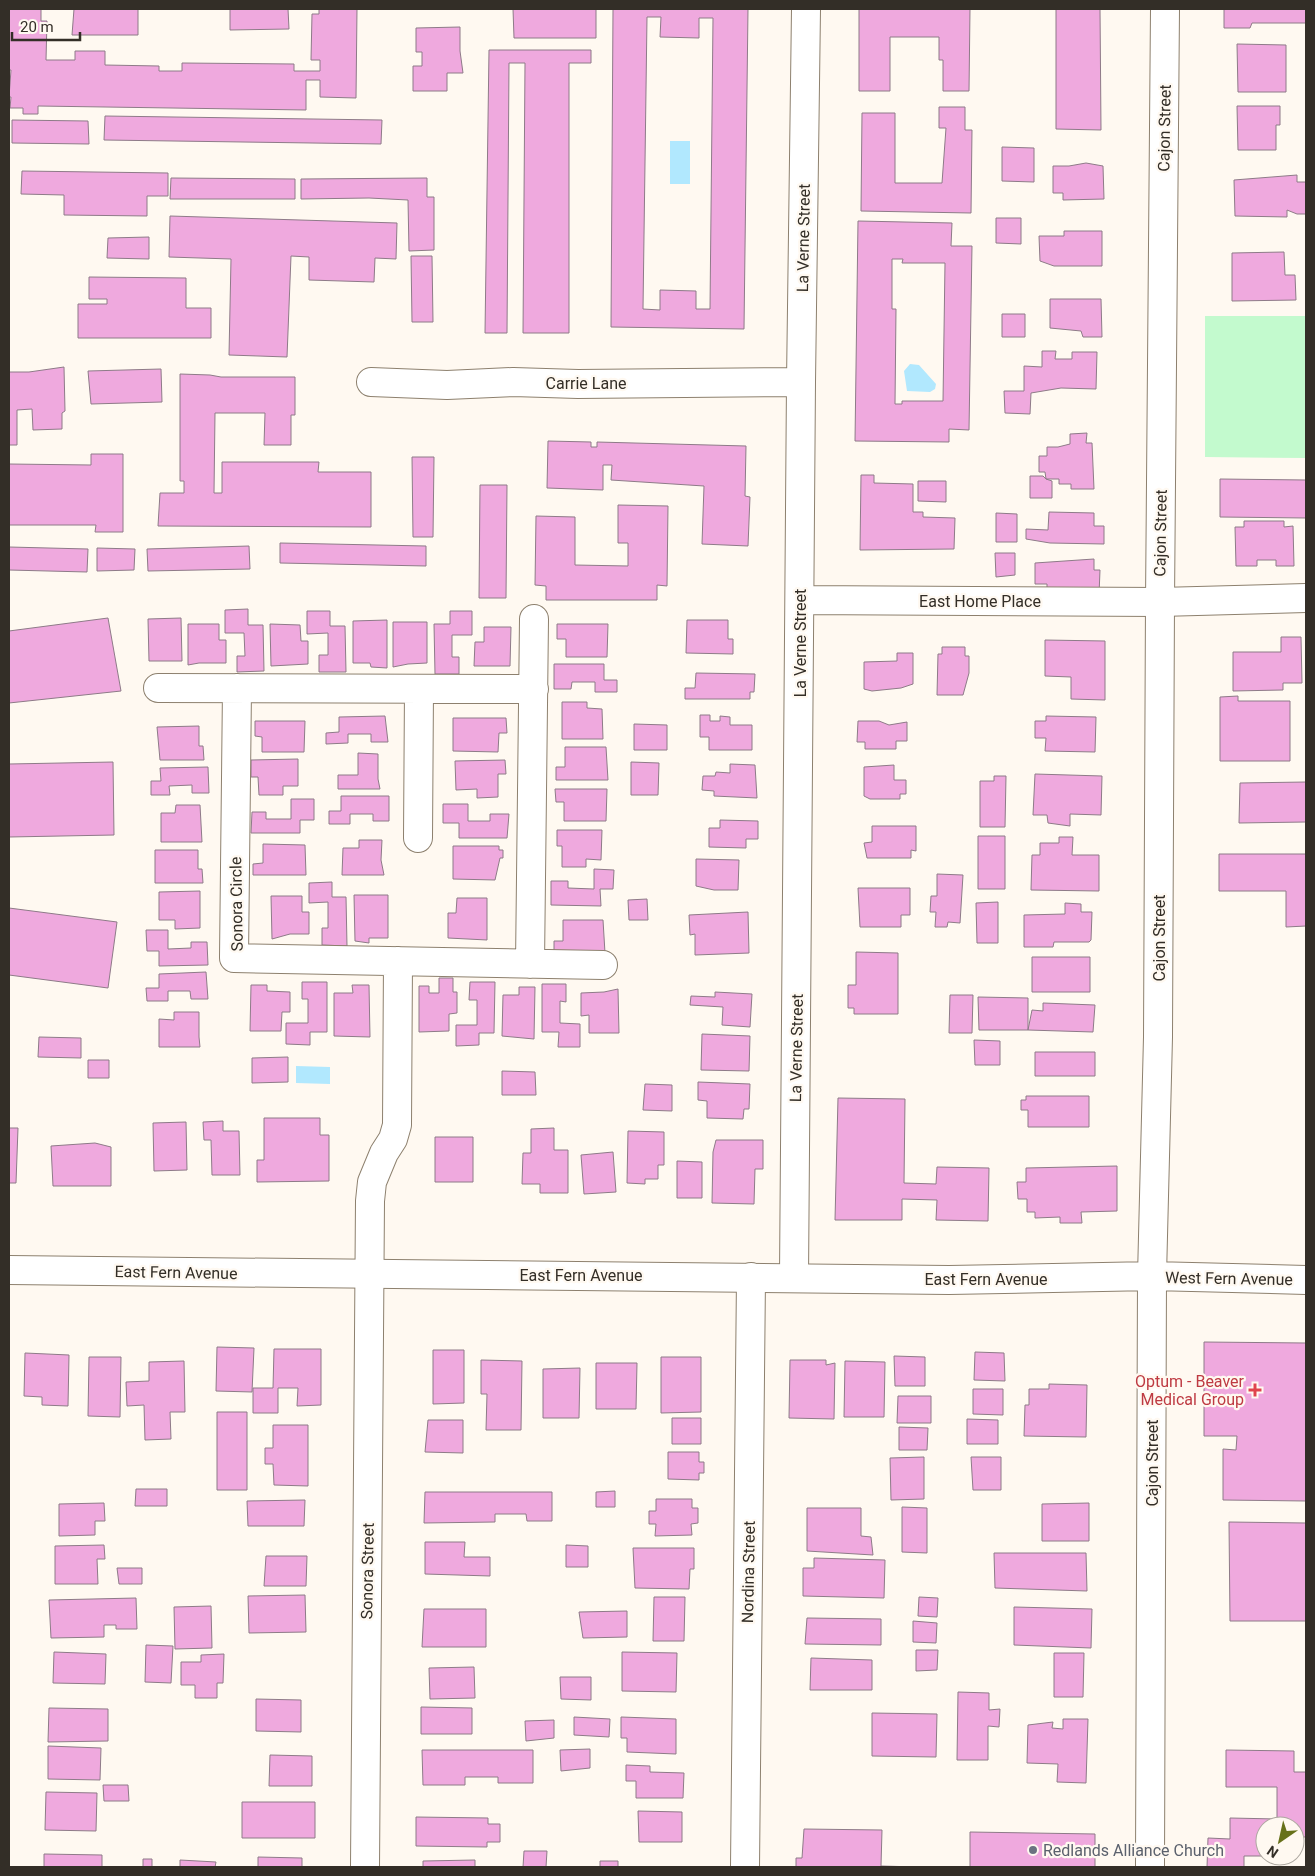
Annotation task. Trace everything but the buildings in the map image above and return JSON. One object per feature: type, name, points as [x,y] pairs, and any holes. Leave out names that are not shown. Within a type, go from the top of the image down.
[{"type":"street","name":"La Verne Street","points":[[794,1277],[806,9]]},
{"type":"street","name":"Cajon Street","points":[[1150,1867],[1152,1276],[1158,1037],[1165,9]]},
{"type":"street","name":"Carrie Lane","points":[[371,382],[447,385],[513,382],[587,384],[801,382]]},
{"type":"street","name":"East Home Place","points":[[800,600],[1160,602],[1306,598]]},
{"type":"street","points":[[530,964],[534,619]]},
{"type":"street","points":[[158,688],[534,689]]},
{"type":"street","name":"Sonora Circle","points":[[237,688],[234,958],[603,965]]},
{"type":"street","points":[[418,838],[419,690]]},
{"type":"street","points":[[370,1274],[370,1201],[372,1182],[384,1153],[393,1139],[397,1125],[398,961]]},
{"type":"street","name":"East Fern Avenue","points":[[9,1270],[949,1280],[1152,1276]]},
{"type":"street","name":"Sonora Street","points":[[365,1867],[370,1274]]},
{"type":"street","name":"West Fern Avenue","points":[[1152,1276],[1306,1280]]},
{"type":"street","name":"Nordina Street","points":[[745,1867],[751,1277]]},
{"type":"green space","points":[[1205,316],[1306,316],[1306,458],[1205,457]]},
{"type":"water","points":[[670,141],[690,141],[690,184],[670,184]]},
{"type":"water","points":[[910,364],[919,365],[936,384],[935,389],[930,392],[907,391],[904,371]]},
{"type":"water","points":[[296,1066],[330,1067],[330,1084],[296,1083]]},
{"type":"place","name":"Optum - Beaver Medical Group","points":[[1255,1390]]},
{"type":"place","name":"Redlands Alliance Church","points":[[1033,1850]]}]
